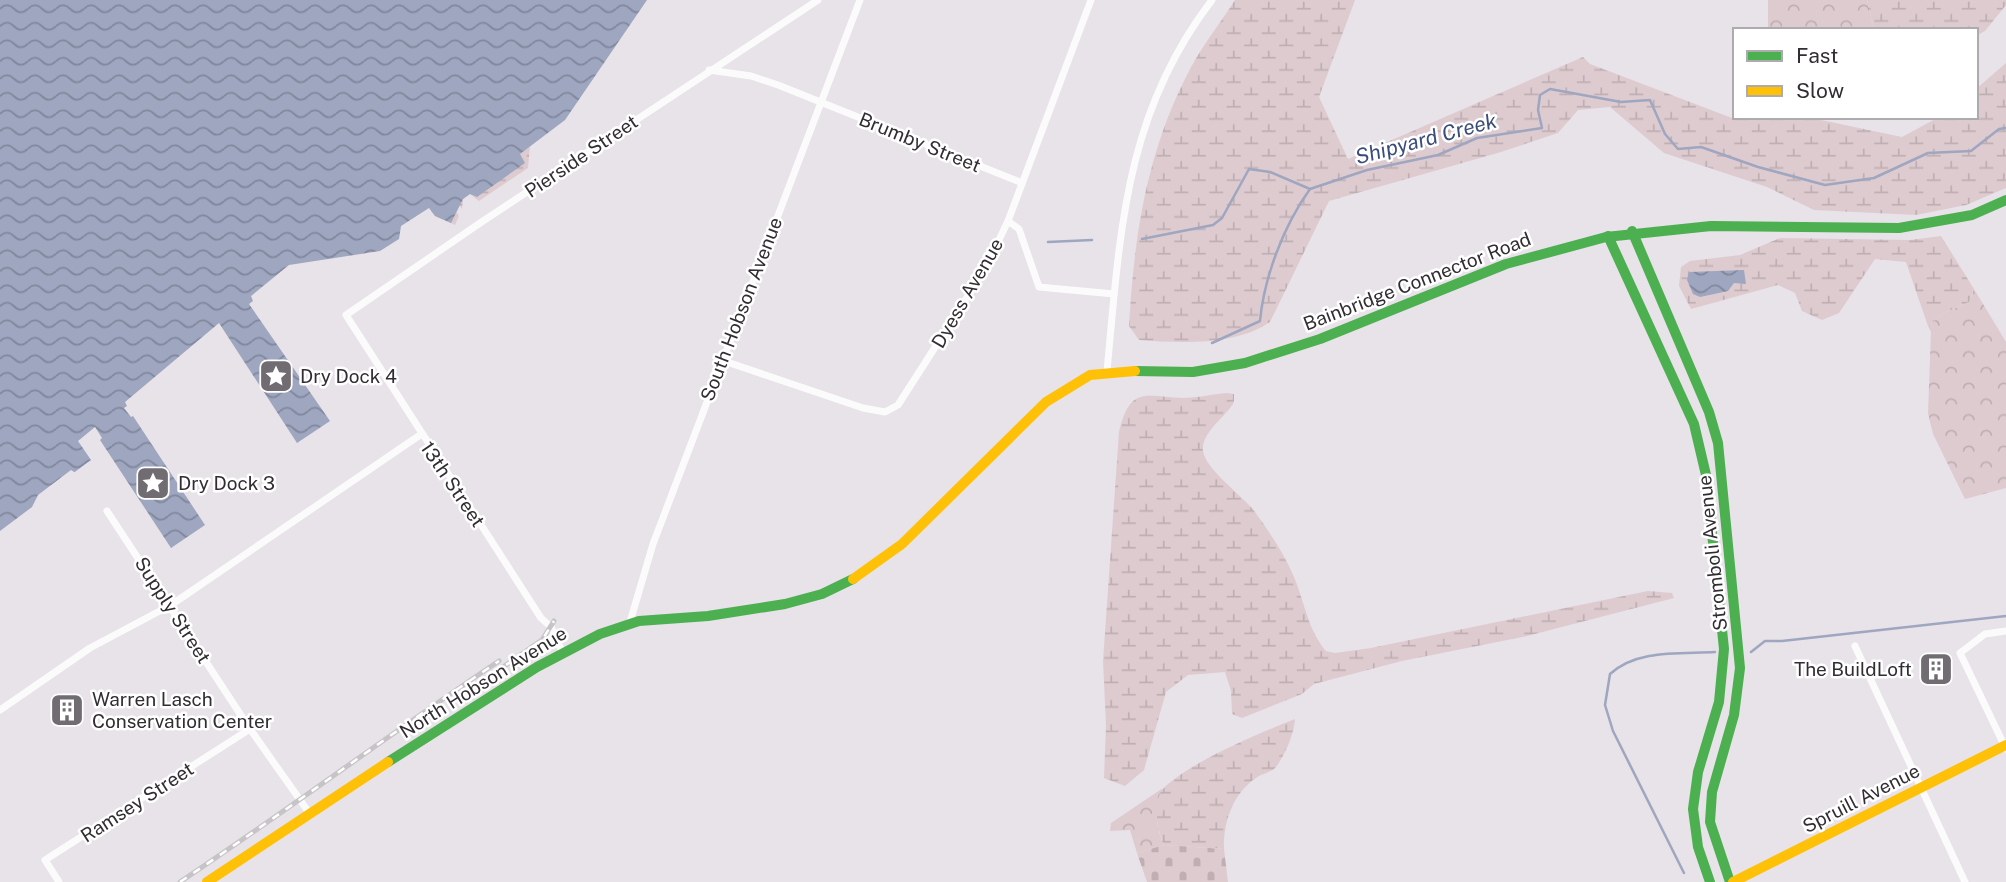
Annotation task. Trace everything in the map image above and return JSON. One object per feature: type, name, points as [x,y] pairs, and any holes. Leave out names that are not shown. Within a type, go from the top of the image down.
[{"type":"street","name":"Pierside Street","points":[[346,316],[708,70],[818,0]]},
{"type":"street","name":"South Hobson Avenue","points":[[630,622],[653,544],[721,360],[860,0]]},
{"type":"street","name":"Dyess Avenue","points":[[721,360],[863,408],[885,412],[898,405],[984,271],[1008,221],[1020,182],[1091,0]]},
{"type":"street","points":[[1107,371],[1125,195],[1154,99],[1193,25],[1212,0]]},
{"type":"street","name":"Brumby Street","points":[[708,70],[751,76],[1020,182]]},
{"type":"street","name":"Bainbridge Connector Road","points":[[1107,371],[1187,373],[1249,362],[1538,253],[1632,231],[1741,226],[1913,226],[1974,215],[2006,200]]},
{"type":"street","points":[[1008,221],[1019,229],[1039,287],[1114,294]]},
{"type":"street","name":"Stromboli Avenue","points":[[1632,231],[1709,412],[1722,476],[1739,643],[1737,700],[1710,807],[1713,837],[1732,882]]},
{"type":"street","name":"Stromboli Avenue","points":[[1608,236],[1694,424],[1706,475],[1724,649],[1719,702],[1698,772],[1693,809],[1698,848],[1710,882]]},
{"type":"street","name":"13th Street","points":[[346,316],[420,435],[541,618],[551,627],[562,651]]},
{"type":"street","name":"North Hobson Avenue","points":[[207,882],[562,651],[630,622],[700,617],[792,601],[833,590],[864,573],[910,534],[1026,418],[1081,377],[1107,371]]},
{"type":"street","points":[[0,710],[90,648],[171,605],[420,435]]},
{"type":"street","name":"Supply Street","points":[[107,511],[250,729],[310,814]]},
{"type":"street","points":[[2006,631],[1985,634],[1960,653],[2006,747]]},
{"type":"street","points":[[1854,646],[1965,882]]},
{"type":"street","name":"Ramsey Street","points":[[59,882],[45,860],[250,729]]},
{"type":"street","name":"Spruill Avenue","points":[[1732,882],[2006,747]]},
{"type":"green space","points":[[1235,0],[1355,0],[1319,97],[1348,159],[1583,57],[1590,64],[1733,119],[1821,120],[1902,137],[1935,119],[1978,119],[1978,87],[2006,63],[2006,188],[1966,205],[1916,215],[1814,210],[1767,187],[1664,153],[1610,107],[1578,110],[1558,133],[1329,201],[1270,322],[1256,330],[1207,341],[1139,340],[1129,326],[1134,261],[1144,198],[1172,107],[1203,47]]},
{"type":"green space","points":[[1768,0],[1867,0],[1874,28],[1768,28]]},
{"type":"green space","points":[[1867,0],[2006,0],[2006,5],[1985,31],[1978,35],[1978,28],[1874,28]]},
{"type":"green space","points":[[530,146],[528,168],[479,201],[470,194],[463,199],[462,209],[455,199],[451,203],[459,216],[455,225],[435,216],[431,211],[522,158],[519,154]]},
{"type":"green space","points":[[1941,236],[1974,289],[1969,302],[1944,313],[1928,326],[1906,262],[1875,259],[1839,313],[1822,320],[1802,311],[1795,293],[1778,285],[1691,309],[1679,286],[1681,267],[1690,261],[1740,255],[1780,238],[1910,240]]},
{"type":"green space","points":[[1974,289],[2006,342],[2006,488],[1965,499],[1933,434],[1928,413],[1931,332],[1928,326],[1944,313],[1969,302]]},
{"type":"green space","points":[[1234,394],[1234,402],[1206,437],[1203,444],[1205,458],[1255,512],[1278,546],[1292,573],[1311,627],[1326,651],[1335,653],[1371,648],[1648,591],[1672,593],[1674,598],[1527,636],[1402,661],[1314,684],[1302,694],[1242,718],[1232,714],[1231,691],[1225,672],[1188,675],[1166,692],[1144,770],[1125,786],[1104,778],[1106,725],[1103,661],[1119,432],[1123,417],[1128,407],[1140,397],[1188,398]]},
{"type":"green space","points":[[1295,719],[1291,738],[1279,763],[1273,770],[1248,784],[1231,809],[1225,829],[1224,849],[1164,845],[1159,832],[1157,808],[1160,793],[1164,788],[1175,778],[1207,759]]},
{"type":"green space","points":[[1163,788],[1157,817],[1164,845],[1137,853],[1130,830],[1110,831],[1111,823]]},
{"type":"green space","points":[[1164,845],[1224,849],[1228,882],[1147,882],[1137,853]]},
{"type":"water","points":[[0,0],[647,0],[565,120],[520,154],[525,163],[477,197],[470,194],[463,199],[451,223],[435,216],[429,208],[401,226],[399,239],[380,251],[289,265],[251,296],[253,301],[249,304],[330,421],[297,443],[219,323],[125,402],[127,406],[124,408],[133,416],[205,525],[171,548],[100,440],[102,438],[95,427],[78,441],[91,460],[41,497],[34,512],[0,534]]},
{"type":"water","points":[[1744,270],[1746,284],[1734,283],[1728,291],[1700,297],[1693,294],[1687,280],[1689,272]]},
{"type":"pier","points":[[71,470],[79,475],[71,477],[44,499],[36,514],[0,538],[0,531],[32,507],[38,495]]},
{"type":"waterway","name":"Shipyard Creek","points":[[1142,239],[1213,225],[1222,218],[1249,169],[1270,172],[1310,189],[1367,170],[1438,155],[1477,138],[1542,128],[1538,110],[1540,95],[1550,89],[1621,102],[1650,100],[1665,134],[1678,149],[1701,147],[1758,167],[1825,185],[1874,178],[1928,153],[1971,151],[1999,129],[2006,128]]},
{"type":"waterway","points":[[1212,343],[1260,321],[1266,287],[1277,252],[1310,189]]},
{"type":"waterway","name":"Shipyard Creek","points":[[1048,242],[1092,240]]},
{"type":"waterway","points":[[1751,652],[1765,641],[2006,616]]},
{"type":"waterway","points":[[1684,873],[1613,731],[1605,705],[1610,674],[1633,660],[1660,654],[1715,652]]},
{"type":"railway","points":[[493,674],[542,640],[554,621]]},
{"type":"railway","points":[[180,882],[499,661]]},
{"type":"traffic: fast","points":[[1135,371],[1193,372],[1245,363],[1320,339],[1506,264],[1606,237],[1711,226],[1899,228],[1972,215],[2006,200]]},
{"type":"traffic: fast","points":[[1632,231],[1709,412],[1718,443],[1740,668],[1734,715],[1712,792],[1710,822],[1730,882]]},
{"type":"traffic: fast","points":[[1608,236],[1694,424],[1706,475],[1724,649],[1719,702],[1698,772],[1693,809],[1698,847],[1710,882]]},
{"type":"traffic: fast","points":[[388,762],[537,667],[600,634],[639,621],[708,616],[785,604],[822,594],[853,579]]},
{"type":"traffic: slow","points":[[853,579],[902,544],[1046,402],[1090,375],[1135,371]]},
{"type":"traffic: slow","points":[[1733,882],[2006,745]]},
{"type":"traffic: slow","points":[[207,882],[388,762]]},
{"type":"place","name":"Dry Dock 4","points":[[276,376]]},
{"type":"place","name":"Dry Dock 3","points":[[153,483]]},
{"type":"place","name":"The BuildLoft","points":[[1936,669]]},
{"type":"place","name":"Warren Lasch Conservation Center","points":[[67,710]]}]
